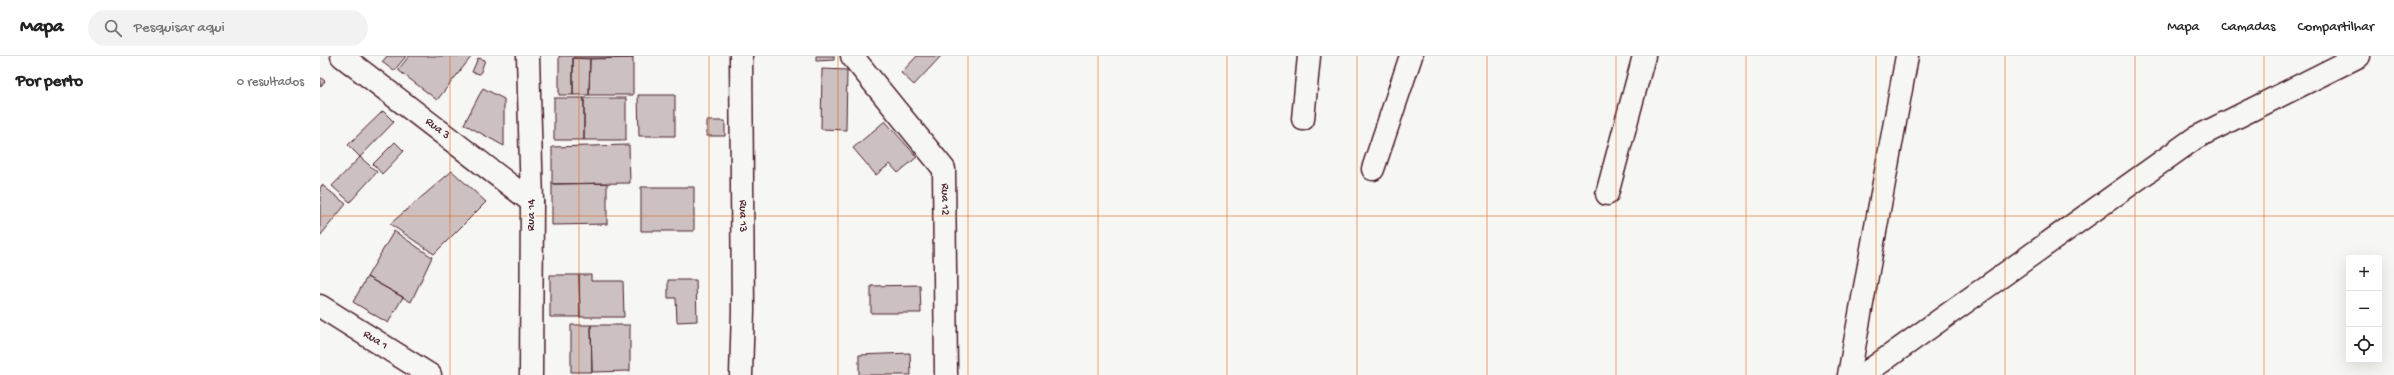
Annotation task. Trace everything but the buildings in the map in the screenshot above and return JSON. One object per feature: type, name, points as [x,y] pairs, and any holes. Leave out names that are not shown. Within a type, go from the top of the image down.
[{"type":"street","name":"Rua 3","points":[[342,56],[532,202]]},
{"type":"street","name":"Rua 14","points":[[528,56],[532,202],[531,375]]},
{"type":"street","name":"Rua 13","points":[[741,56],[743,310],[741,375]]},
{"type":"street","name":"Rua 12","points":[[852,56],[944,169],[946,375]]},
{"type":"street","points":[[1303,119],[1309,56]]},
{"type":"street","points":[[1373,169],[1411,56]]},
{"type":"street","points":[[1607,194],[1644,56]]},
{"type":"street","points":[[1849,375],[1907,56]]},
{"type":"street","points":[[1863,375],[2195,138],[2359,56]]},
{"type":"street","name":"Rua 1","points":[[320,306],[430,375]]}]
